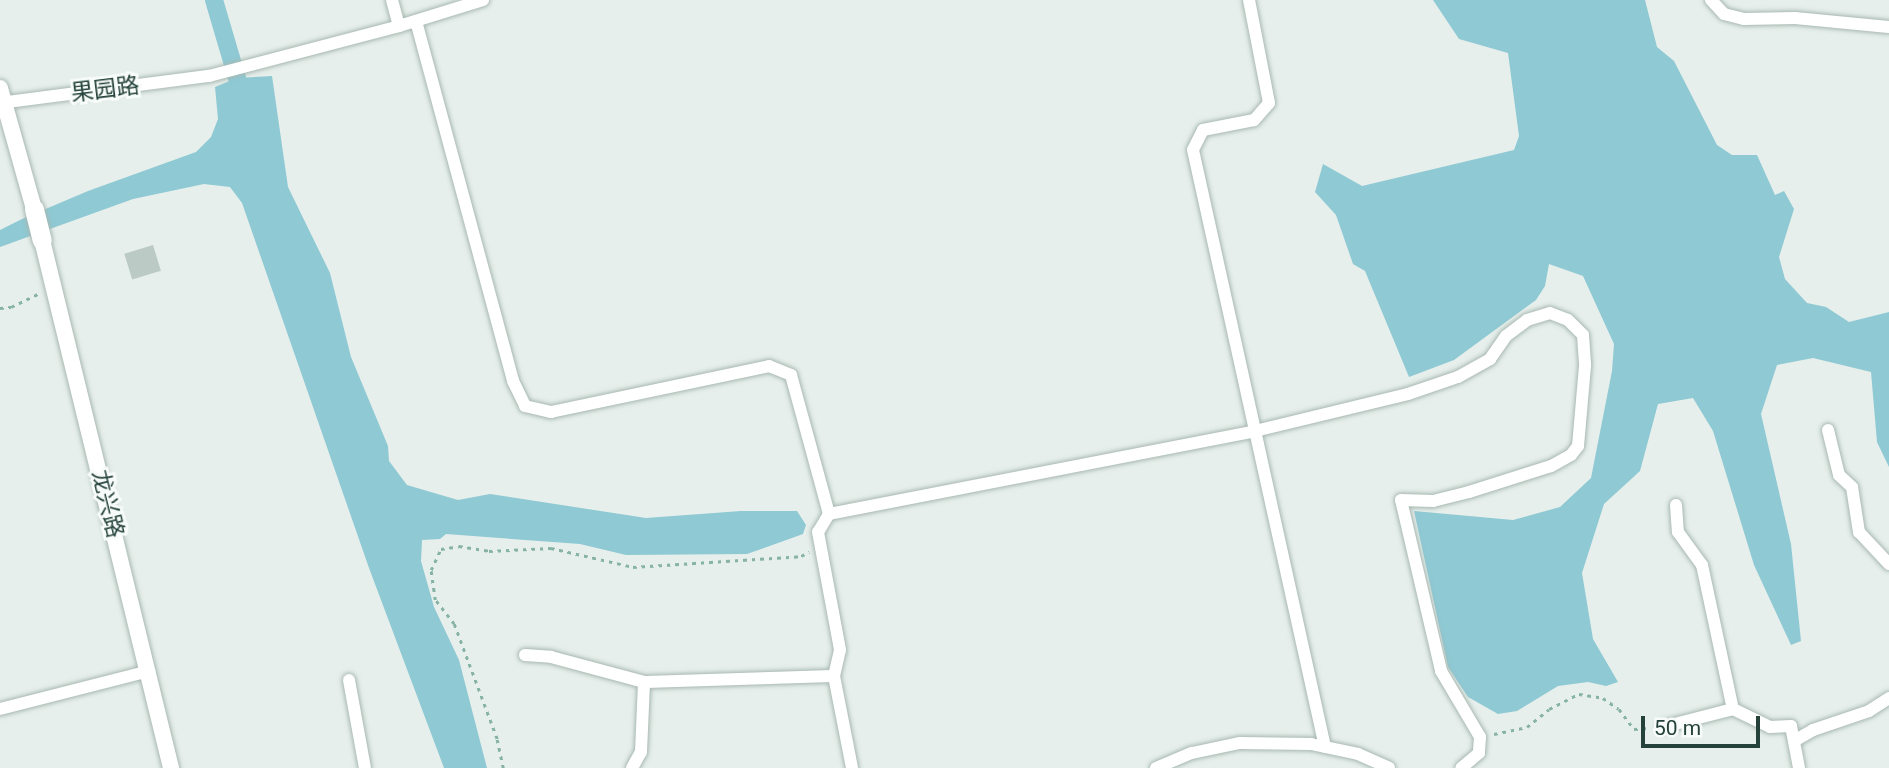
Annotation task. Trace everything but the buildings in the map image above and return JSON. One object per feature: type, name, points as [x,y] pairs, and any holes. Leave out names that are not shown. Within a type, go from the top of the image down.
[{"type":"main road","points":[[34,209],[42,240]]},
{"type":"street","points":[[392,0],[399,26]]},
{"type":"street","name":"果园路","points":[[2,98],[209,76],[399,26],[483,0]]},
{"type":"street","points":[[1249,0],[1269,103],[1254,120],[1203,130],[1193,150],[1325,747]]},
{"type":"street","points":[[1711,0],[1724,14],[1744,19],[1795,18],[1889,27]]},
{"type":"street","points":[[416,21],[513,381],[525,406],[551,412],[769,366],[791,375],[829,514],[818,532],[840,650],[834,676],[852,768]]},
{"type":"street","points":[[2,98],[34,209]]},
{"type":"street","name":"龙兴路","points":[[42,240],[171,768]]},
{"type":"street","points":[[829,514],[1255,431],[1408,394],[1458,377],[1490,359],[1506,336],[1527,320],[1550,313],[1568,320],[1583,335],[1584,366],[1578,446],[1571,455],[1551,467],[1469,492],[1433,501],[1401,500],[1441,671],[1480,737],[1479,753],[1461,768]]},
{"type":"street","points":[[1828,430],[1839,475],[1852,486],[1859,531],[1889,564]]},
{"type":"street","points":[[1676,505],[1678,532],[1702,565],[1733,709]]},
{"type":"street","points":[[525,655],[551,657],[644,682],[834,676]]},
{"type":"street","points":[[0,709],[149,671]]},
{"type":"street","points":[[349,680],[365,768]]},
{"type":"street","points":[[632,768],[641,751],[644,682]]},
{"type":"street","points":[[1794,741],[1813,730],[1869,711],[1889,698]]},
{"type":"street","points":[[1663,727],[1733,709],[1770,727],[1791,726],[1799,768]]},
{"type":"street","points":[[1156,768],[1192,753],[1240,743],[1325,747],[1359,754],[1389,768]]},
{"type":"path","points":[[0,307],[11,307],[54,286]]},
{"type":"path","points":[[503,768],[497,739],[454,624],[435,600],[431,570],[441,549],[459,547],[489,551],[551,548],[633,567],[800,556],[821,546]]},
{"type":"path","points":[[1480,737],[1527,727],[1549,709],[1579,694],[1603,698],[1619,709],[1634,729],[1663,727]]},
{"type":"water","points":[[1433,0],[1645,0],[1657,47],[1674,61],[1717,145],[1732,155],[1757,155],[1775,195],[1784,191],[1794,209],[1779,257],[1785,279],[1807,303],[1826,307],[1849,322],[1889,312],[1889,467],[1877,442],[1871,372],[1813,358],[1777,365],[1761,414],[1791,544],[1801,641],[1791,645],[1754,565],[1713,431],[1693,398],[1658,404],[1640,471],[1604,504],[1582,573],[1593,639],[1618,682],[1606,686],[1588,682],[1558,686],[1517,711],[1498,714],[1468,697],[1448,667],[1414,511],[1513,520],[1560,507],[1591,478],[1612,371],[1614,344],[1583,276],[1549,264],[1545,286],[1536,300],[1454,360],[1409,377],[1365,271],[1353,264],[1336,215],[1315,192],[1323,164],[1362,186],[1514,150],[1519,136],[1508,53],[1459,39]]},
{"type":"water","points":[[272,76],[288,187],[330,273],[351,357],[388,446],[389,461],[407,485],[458,500],[490,494],[646,518],[741,511],[797,511],[806,525],[803,534],[747,554],[626,555],[580,544],[446,534],[440,539],[422,540],[421,561],[434,607],[459,660],[487,768],[444,768],[369,568],[242,203],[230,187],[204,184],[133,199],[0,247],[0,230],[22,219],[88,191],[196,152],[211,137],[218,119],[215,87],[237,78]]},
{"type":"waterway","points":[[214,0],[239,85]]}]
